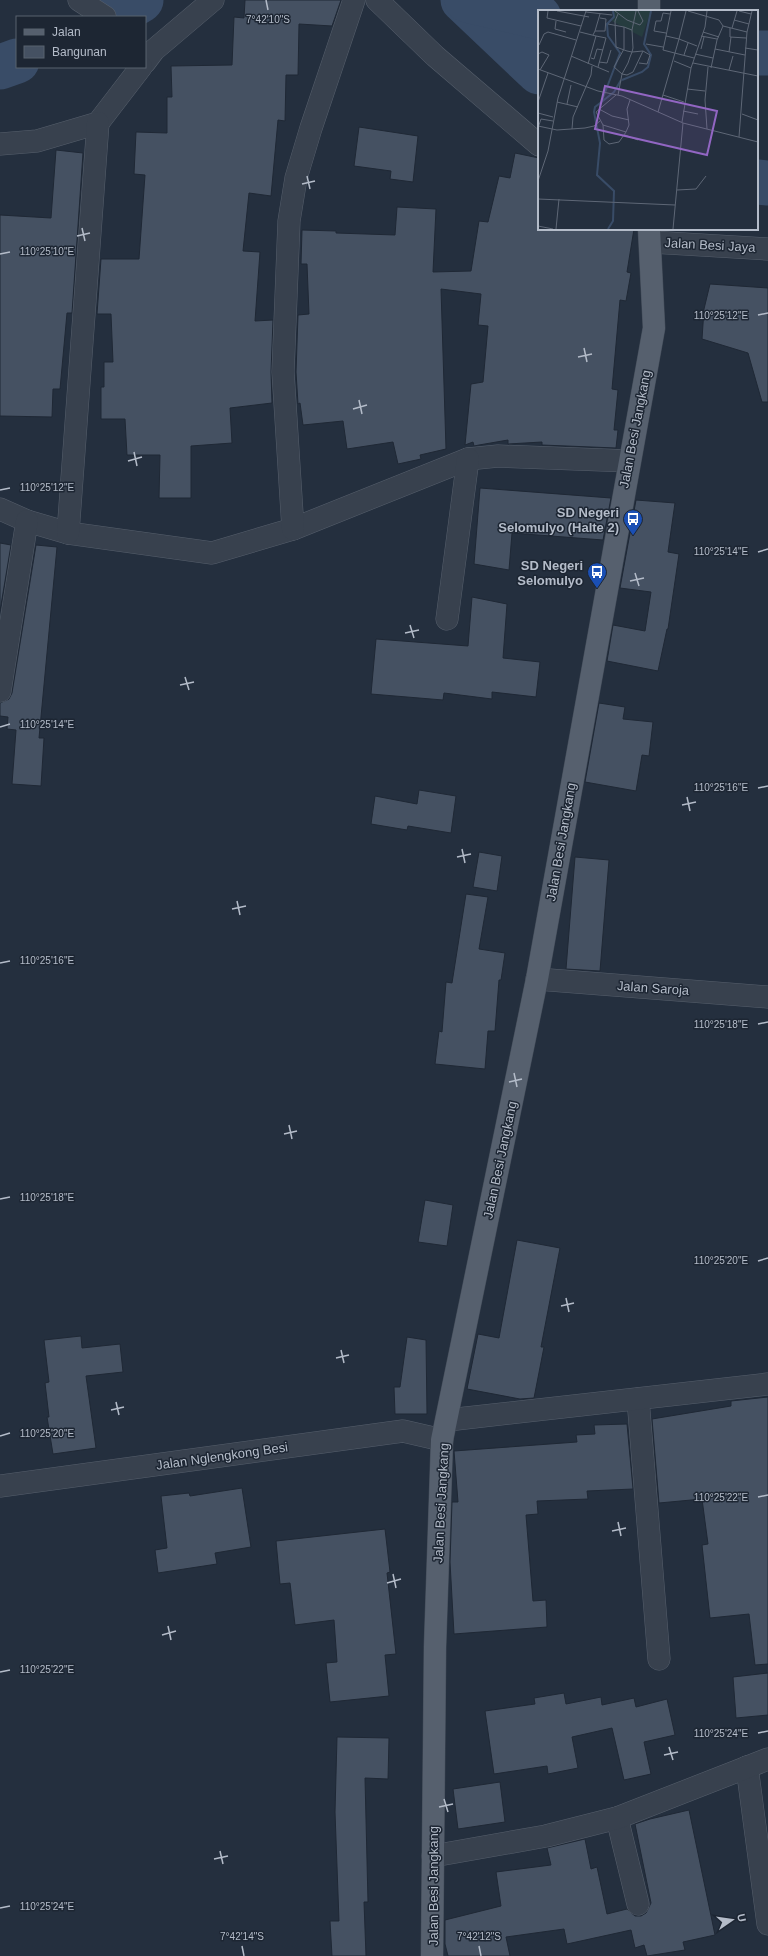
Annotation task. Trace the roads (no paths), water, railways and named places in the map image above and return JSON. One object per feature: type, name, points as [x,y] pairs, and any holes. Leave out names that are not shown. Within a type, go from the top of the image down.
[{"type":"main road","name":"Jalan Besi Jangkang","points":[[432,1956],[435,1647],[445,1430],[537,979],[628,461],[654,328],[650,236]]},
{"type":"street","points":[[146,56],[213,0]]},
{"type":"street","points":[[293,529],[283,372],[289,221],[296,178],[354,0]]},
{"type":"street","points":[[377,0],[435,56],[538,144]]},
{"type":"street","points":[[68,533],[98,123],[137,68]]},
{"type":"street","points":[[0,144],[37,141],[98,123]]},
{"type":"street","name":"Jalan Besi Jaya","points":[[650,236],[768,249]]},
{"type":"street","points":[[0,509],[27,521],[68,533],[212,553],[293,529],[468,459],[498,456],[628,461]]},
{"type":"street","points":[[447,619],[468,459]]},
{"type":"street","points":[[0,691],[27,521]]},
{"type":"street","name":"Jalan Saroja","points":[[537,979],[768,997]]},
{"type":"street","name":"Jalan Nglengkong Besi","points":[[0,1486],[403,1431],[445,1430],[638,1399],[768,1384]]},
{"type":"street","points":[[638,1399],[659,1659]]},
{"type":"street","points":[[433,1856],[546,1836],[618,1818],[768,1759]]},
{"type":"street","points":[[747,1767],[768,1924]]},
{"type":"street","points":[[618,1818],[638,1904]]},
{"type":"waterway","points":[[114,16],[141,0]]},
{"type":"waterway","points":[[463,0],[538,71]]},
{"type":"waterway","points":[[467,0],[538,17]]},
{"type":"waterway","points":[[758,53],[768,53]]},
{"type":"waterway","points":[[0,67],[16,61]]},
{"type":"waterway","points":[[758,182],[768,183]]},
{"type":"place","name":"SD Negeri Selomulyo (Halte 2)","points":[[633,536]]},
{"type":"place","name":"SD Negeri Selomulyo","points":[[597,589]]}]
